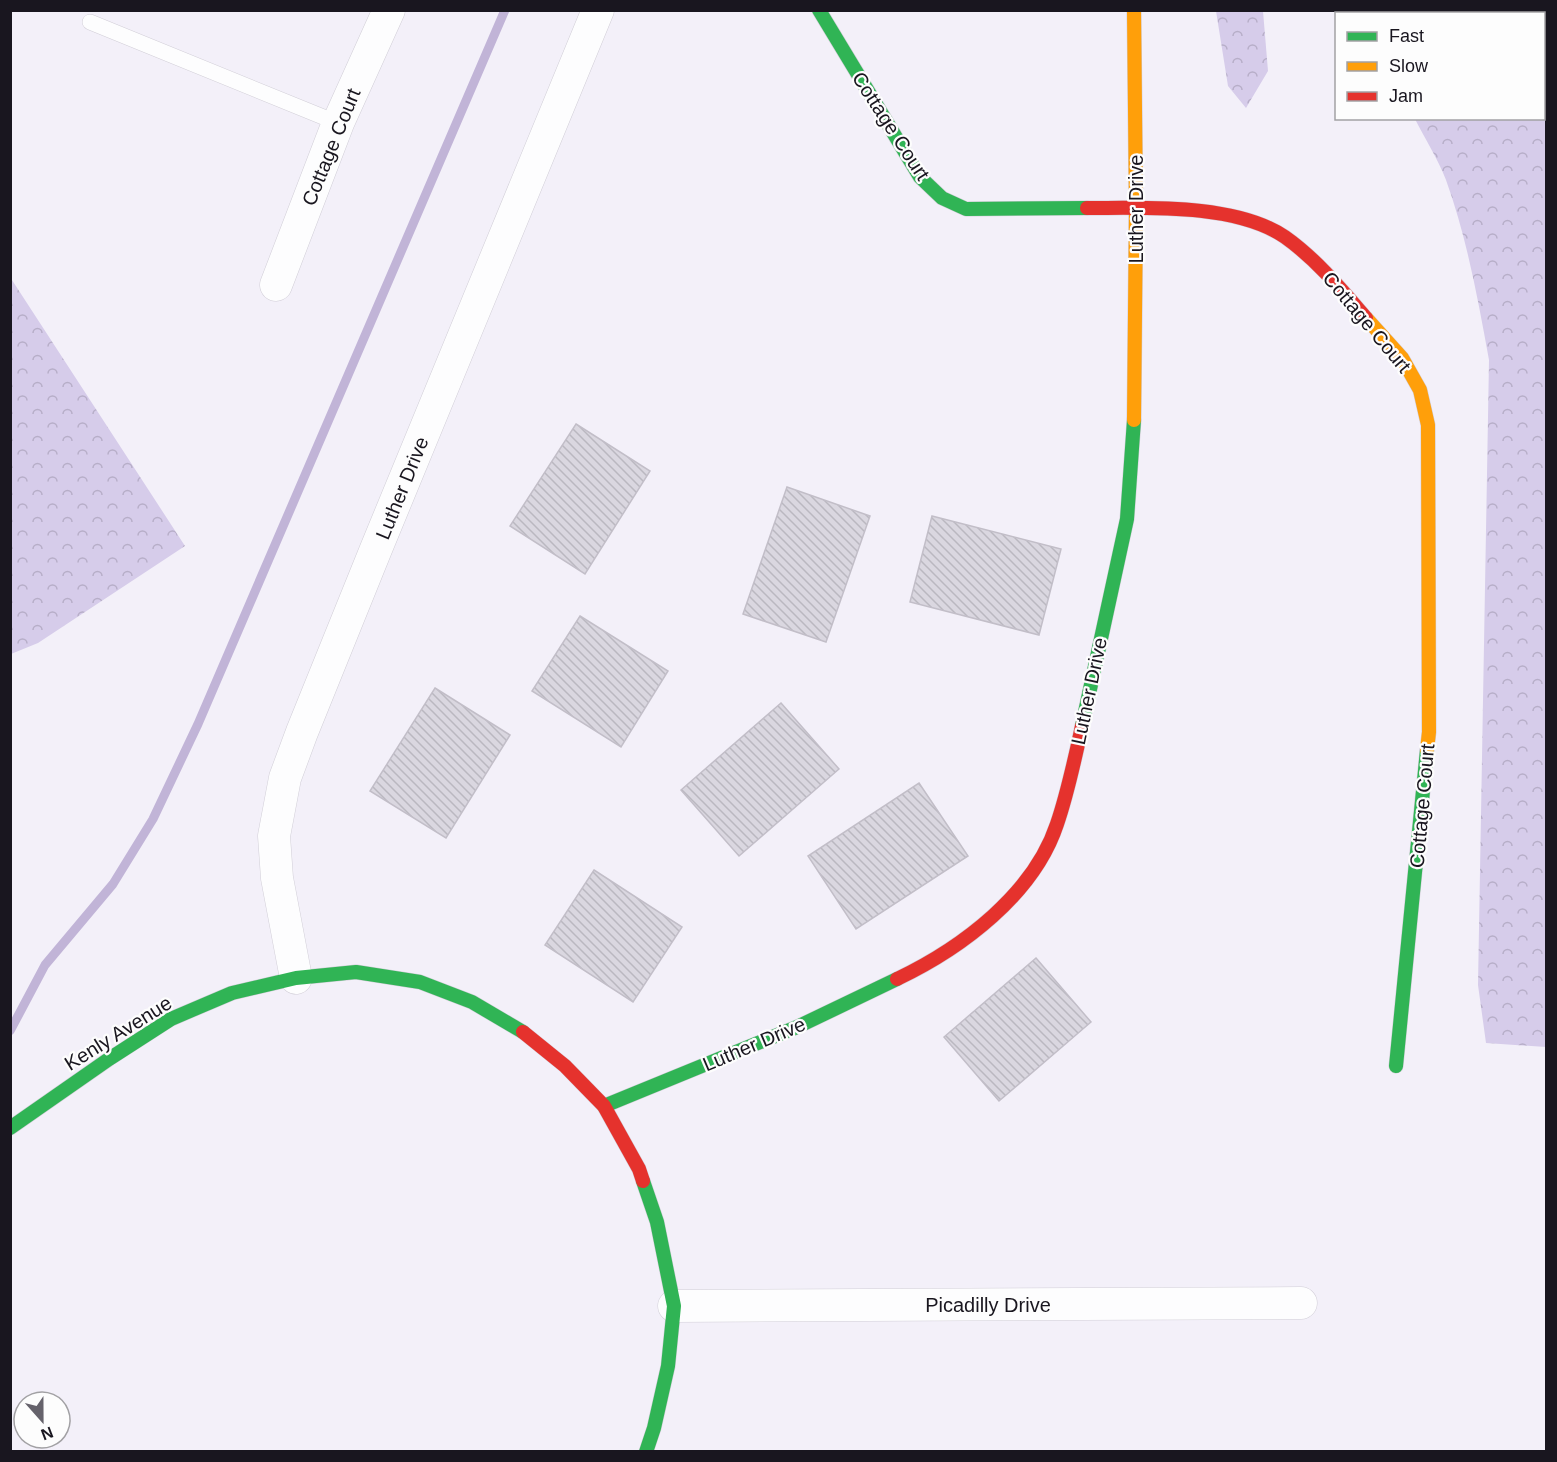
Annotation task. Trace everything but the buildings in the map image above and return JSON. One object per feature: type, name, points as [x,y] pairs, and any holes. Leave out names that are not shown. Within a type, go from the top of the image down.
[{"type":"street","name":"Cottage Court","points":[[276,285],[338,123],[389,10]]},
{"type":"street","name":"Luther Drive","points":[[296,978],[276,878],[274,836],[285,778],[598,10]]},
{"type":"street","name":"Cottage Court","points":[[819,10],[920,177],[942,198],[966,209],[1136,208],[1198,211],[1249,220],[1283,236],[1316,262],[1402,358],[1420,390],[1428,425],[1429,732],[1396,1066]]},
{"type":"street","name":"Luther Drive","points":[[604,1106],[797,1027],[907,974],[956,945],[997,914],[1037,866],[1057,825],[1074,759],[1127,519],[1134,427],[1136,208],[1134,10]]},
{"type":"street","name":"Kenly Avenue","points":[[10,1128],[171,1019],[232,993],[296,978],[356,972],[420,982],[472,1002],[516,1026],[565,1066],[604,1106],[639,1169],[657,1222],[674,1306],[668,1366],[654,1428],[646,1452]]},
{"type":"street","name":"Picadilly Drive","points":[[674,1306],[1301,1303]]},
{"type":"lane","points":[[90,22],[338,123]]},
{"type":"green space","points":[[1216,11],[1263,11],[1268,71],[1246,108],[1228,86]]},
{"type":"green space","points":[[1546,11],[1546,1047],[1486,1043],[1478,985],[1489,360],[1460,224],[1443,172],[1416,120],[1545,120],[1545,12],[1367,12]]},
{"type":"green space","points":[[10,277],[185,546],[38,643],[11,654]]},
{"type":"waterway","points":[[10,1031],[45,965],[113,884],[153,819],[198,724],[505,10]]},
{"type":"traffic: fast","points":[[819,10],[920,177],[942,198],[966,209],[1087,208]]},
{"type":"traffic: fast","points":[[1082,726],[1127,519],[1134,420]]},
{"type":"traffic: fast","points":[[1396,1066],[1427,750]]},
{"type":"traffic: fast","points":[[10,1128],[171,1019],[232,993],[296,978],[356,972],[420,982],[472,1002],[523,1032]]},
{"type":"traffic: fast","points":[[604,1106],[797,1027],[897,979]]},
{"type":"traffic: fast","points":[[643,1181],[657,1222],[674,1306],[668,1366],[654,1428],[646,1452]]},
{"type":"traffic: slow","points":[[1134,10],[1136,208],[1134,420]]},
{"type":"traffic: slow","points":[[1366,318],[1402,358],[1420,390],[1428,425],[1429,732],[1427,750]]},
{"type":"traffic: jam","points":[[1087,208],[1189,210],[1241,218],[1265,226],[1285,237],[1307,255],[1366,318]]},
{"type":"traffic: jam","points":[[897,979],[946,952],[970,935],[1013,896],[1031,873],[1046,849],[1057,824],[1082,726]]},
{"type":"traffic: jam","points":[[523,1032],[565,1066],[604,1106],[639,1169],[643,1181]]}]
